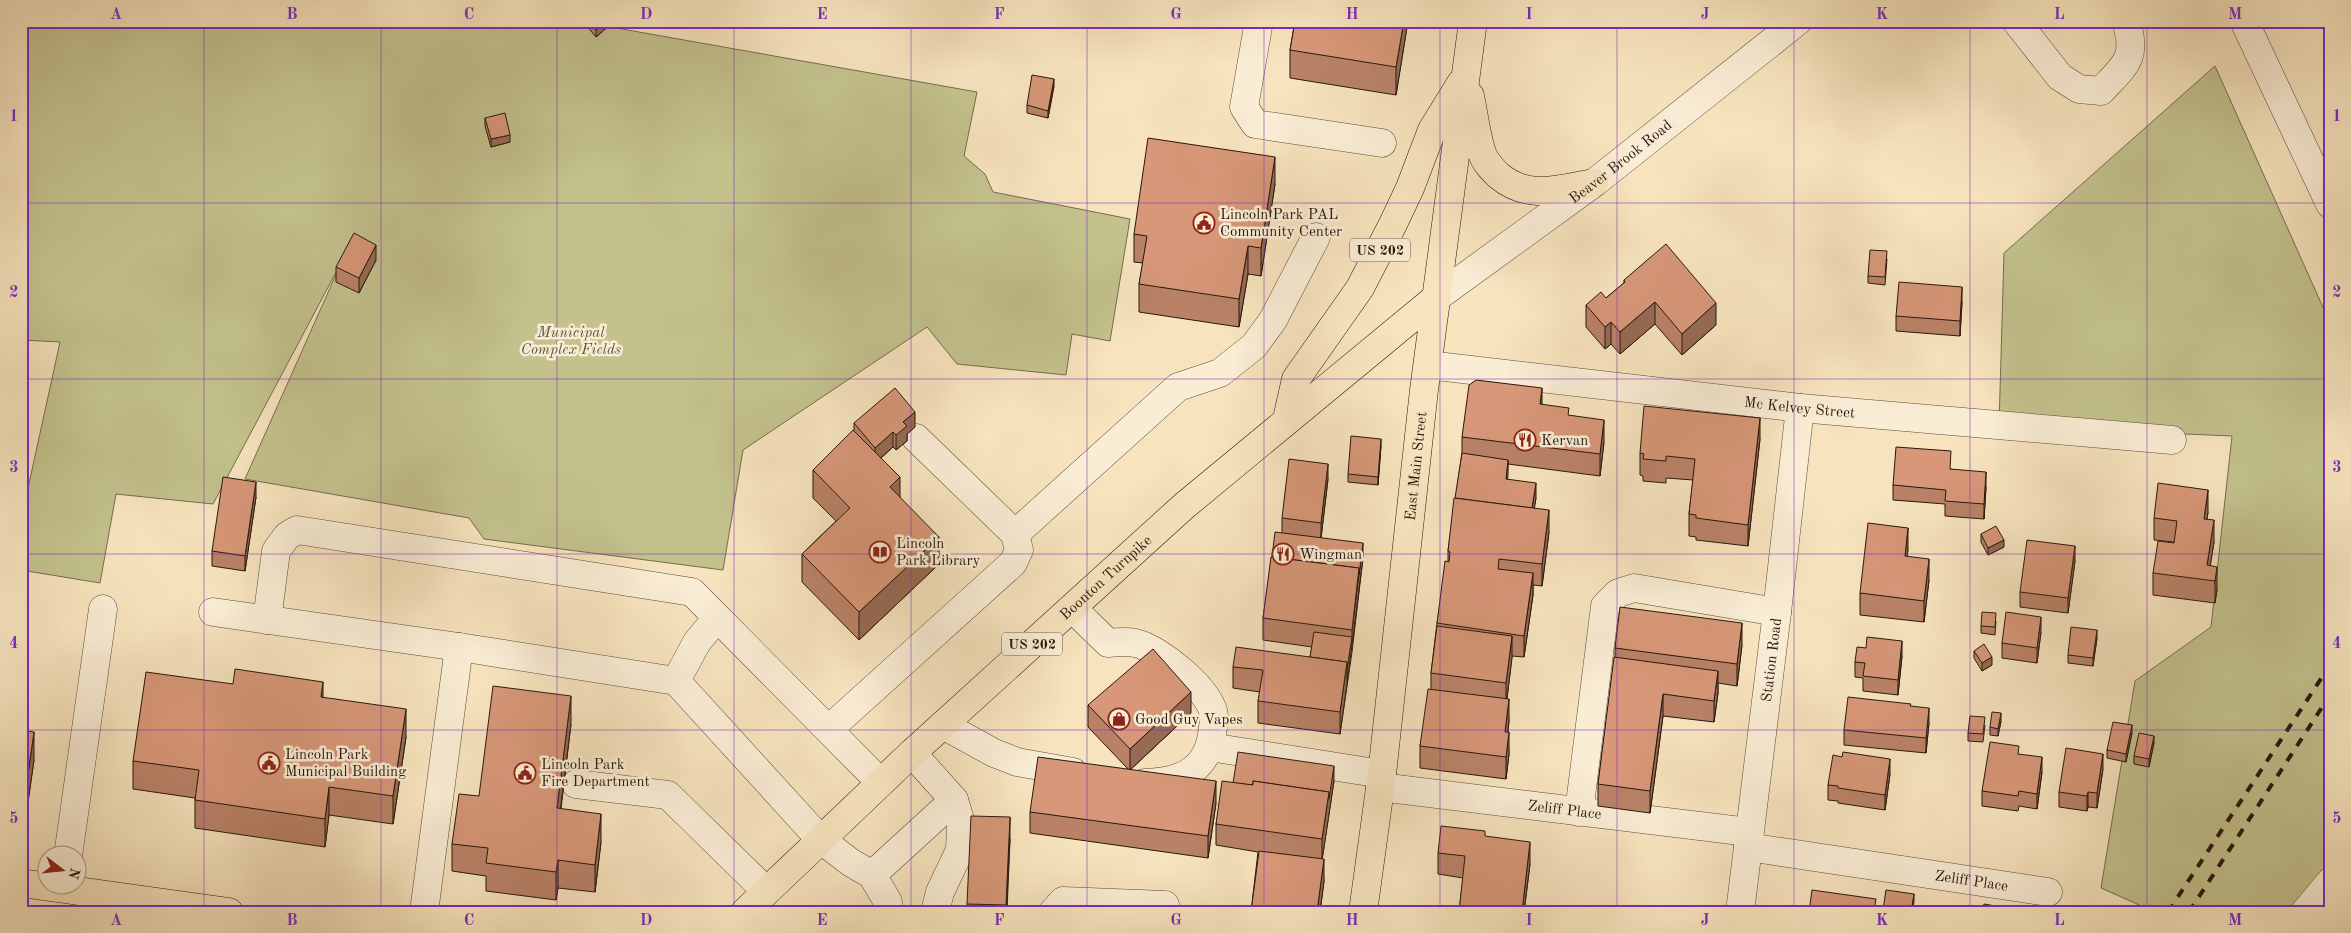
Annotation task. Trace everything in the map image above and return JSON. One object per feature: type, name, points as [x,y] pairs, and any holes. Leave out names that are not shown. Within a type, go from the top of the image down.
[{"type":"main road","name":"East Main Street","points":[[1363,912],[1381,781],[1436,296],[1473,21]]},
{"type":"main road","points":[[1466,75],[1482,154],[1491,168],[1504,180],[1520,189],[1540,192],[1594,183]]},
{"type":"main road","name":"US 202","points":[[1287,419],[1296,379],[1360,288],[1394,224],[1432,130],[1466,75]]},
{"type":"main road","name":"Boonton Turnpike","points":[[745,912],[880,782],[1184,506],[1436,296]]},
{"type":"main road","points":[[21,883],[38,885]]},
{"type":"main road","points":[[88,892],[229,912]]},
{"type":"street","points":[[1259,21],[1244,107],[1255,124],[1382,143]]},
{"type":"street","name":"Beaver Brook Road","points":[[1436,296],[1594,183],[1798,21]]},
{"type":"street","points":[[2016,21],[2060,77],[2079,89],[2101,91],[2130,60],[2131,36],[2126,21]]},
{"type":"street","points":[[2244,21],[2330,204]]},
{"type":"street","points":[[1015,534],[1178,387],[1220,373],[1254,346],[1273,320],[1316,237]]},
{"type":"street","name":"Mc Kelvey Street","points":[[1428,365],[1800,408],[2172,440]]},
{"type":"street","name":"Station Road","points":[[1740,912],[1800,408]]},
{"type":"street","points":[[829,729],[1013,563],[1019,550],[1015,534],[916,438]]},
{"type":"street","points":[[267,620],[276,551],[287,536],[297,530],[692,592],[880,782]]},
{"type":"street","points":[[1579,812],[1605,606],[1618,593],[1634,588],[1777,612]]},
{"type":"street","points":[[942,725],[994,753],[1017,762],[1125,783],[1164,782],[1190,773],[1201,762],[1210,747],[1214,715],[1204,692],[1177,666],[1137,643],[1108,643],[1072,608]]},
{"type":"street","points":[[69,846],[103,609]]},
{"type":"street","points":[[213,612],[459,647],[676,681],[820,839],[850,862],[872,875],[888,902],[888,912]]},
{"type":"street","points":[[676,681],[697,642],[717,618]]},
{"type":"street","points":[[424,912],[459,647]]},
{"type":"street","name":"Zeliff Place","points":[[1210,747],[1381,781],[1748,839],[2048,892]]},
{"type":"street","points":[[912,753],[954,800],[961,823],[960,850],[940,892],[935,912]]},
{"type":"street","points":[[576,784],[668,795],[766,891]]},
{"type":"street","points":[[872,875],[954,800]]},
{"type":"street","points":[[2305,912],[2330,882]]},
{"type":"street","points":[[1053,912],[1063,901],[1165,905]]},
{"type":"green space","name":"Municipal Complex Fields","points":[[21,21],[577,21],[977,92],[964,156],[985,174],[993,192],[1130,219],[1110,341],[1072,334],[1066,375],[957,364],[927,327],[743,450],[723,570],[484,539],[469,518],[245,479],[342,261],[213,504],[116,494],[100,583],[21,570],[21,520],[60,342],[21,340]]},
{"type":"green space","points":[[2215,66],[2330,323],[2330,912],[2155,912],[2101,888],[2135,681],[2211,627],[2232,436],[1999,426],[2004,253]]},
{"type":"building","points":[[589,21],[606,21],[596,30]]},
{"type":"building","points":[[1295,21],[1404,21],[1396,67],[1290,50]]},
{"type":"building","points":[[1032,75],[1054,79],[1048,111],[1027,105]]},
{"type":"building","points":[[505,113],[510,135],[491,139],[485,118]]},
{"type":"building","name":"Lincoln Park PAL Community Center","points":[[1148,138],[1275,157],[1261,248],[1248,246],[1239,299],[1139,284],[1147,236],[1134,234]]},
{"type":"building","points":[[354,233],[376,245],[359,278],[336,267]]},
{"type":"building","points":[[1666,244],[1716,303],[1682,334],[1655,302],[1620,332],[1611,322],[1605,327],[1586,305],[1601,292],[1606,298]]},
{"type":"building","points":[[1870,250],[1887,251],[1885,277],[1868,276]]},
{"type":"building","points":[[1899,282],[1962,287],[1960,321],[1896,316]]},
{"type":"building","points":[[1476,380],[1542,388],[1540,404],[1569,408],[1568,415],[1604,420],[1600,454],[1462,437],[1469,385]]},
{"type":"building","points":[[895,388],[915,412],[903,422],[907,426],[896,435],[893,432],[875,448],[854,423]]},
{"type":"building","points":[[1644,406],[1760,418],[1748,525],[1696,518],[1696,515],[1689,514],[1695,459],[1666,456],[1666,461],[1643,459],[1644,454],[1640,453]]},
{"type":"building","name":"Lincoln Park Library","points":[[853,430],[900,477],[890,487],[939,537],[859,612],[802,554],[850,508],[813,470]]},
{"type":"building","points":[[1351,436],[1381,439],[1378,477],[1348,474]]},
{"type":"building","points":[[1896,447],[1951,451],[1950,469],[1986,472],[1984,504],[1945,501],[1946,490],[1893,485]]},
{"type":"building","points":[[1462,453],[1508,460],[1506,479],[1536,483],[1532,508],[1455,498]]},
{"type":"building","points":[[1289,459],[1328,464],[1321,523],[1282,518]]},
{"type":"building","points":[[223,477],[256,482],[245,556],[212,551]]},
{"type":"building","points":[[2158,483],[2208,490],[2204,519],[2214,520],[2207,565],[2217,567],[2215,581],[2153,573],[2158,541],[2174,543],[2177,521],[2154,518]]},
{"type":"building","points":[[1454,498],[1549,510],[1542,564],[1499,559],[1498,569],[1533,573],[1524,636],[1437,623],[1445,561],[1449,562],[1450,552],[1448,551]]},
{"type":"building","points":[[1868,523],[1908,528],[1905,556],[1929,559],[1924,601],[1860,593]]},
{"type":"building","points":[[1996,526],[2004,540],[1988,548],[1981,534]]},
{"type":"building","points":[[1275,532],[1363,543],[1359,575],[1359,568],[1272,557]]},
{"type":"building","points":[[2027,540],[2075,546],[2068,598],[2020,592]]},
{"type":"building","points":[[1271,557],[1359,568],[1352,630],[1263,618]]},
{"type":"building","points":[[1620,607],[1742,623],[1737,664],[1615,648]]},
{"type":"building","points":[[1982,612],[1996,613],[1995,627],[1981,626]]},
{"type":"building","points":[[2006,612],[2041,617],[2037,648],[2002,643]]},
{"type":"building","points":[[21,615],[24,616],[21,635]]},
{"type":"building","points":[[1437,626],[1512,636],[1506,683],[1431,673]]},
{"type":"building","points":[[2071,627],[2097,630],[2093,658],[2068,655]]},
{"type":"building","points":[[1314,632],[1352,637],[1347,669],[1347,662],[1310,657]]},
{"type":"building","points":[[1867,637],[1902,641],[1898,680],[1863,676],[1865,663],[1855,662],[1857,647],[1866,648]]},
{"type":"building","points":[[1984,644],[1992,657],[1982,663],[1974,651]]},
{"type":"building","points":[[1236,647],[1347,662],[1340,712],[1258,701],[1263,670],[1233,667]]},
{"type":"building","points":[[1153,649],[1191,692],[1130,749],[1088,705]]},
{"type":"building","points":[[1614,657],[1718,671],[1714,701],[1663,694],[1650,791],[1598,784]]},
{"type":"building","name":"Lincoln Park Municipal Building","points":[[235,669],[323,682],[321,697],[406,709],[393,796],[329,787],[325,819],[195,800],[199,770],[133,761],[146,672],[233,684]]},
{"type":"building","name":"Lincoln Park Fire Department","points":[[493,686],[571,696],[557,808],[601,814],[595,865],[558,860],[556,872],[486,863],[488,848],[452,844],[459,794],[479,796]]},
{"type":"building","points":[[1428,689],[1509,699],[1505,732],[1509,732],[1506,757],[1420,746]]},
{"type":"building","points":[[1848,697],[1911,704],[1910,706],[1929,708],[1926,738],[1844,730]]},
{"type":"building","points":[[1992,712],[2001,713],[1998,729],[1990,727]]},
{"type":"building","points":[[1970,716],[1985,717],[1983,734],[1968,733]]},
{"type":"building","points":[[2113,722],[2132,725],[2126,754],[2107,750]]},
{"type":"building","points":[[21,730],[34,732],[27,781],[21,780]]},
{"type":"building","points":[[2139,733],[2154,736],[2149,759],[2134,756]]},
{"type":"building","points":[[1990,742],[2019,746],[2018,754],[2042,757],[2037,794],[2019,791],[2018,796],[1982,791]]},
{"type":"building","points":[[2066,748],[2103,754],[2097,793],[2088,792],[2087,796],[2059,792]]},
{"type":"building","points":[[1238,752],[1334,766],[1329,799],[1329,792],[1253,781],[1253,785],[1233,783]]},
{"type":"building","points":[[1843,752],[1890,759],[1885,795],[1828,785],[1833,755],[1842,757]]},
{"type":"building","points":[[1038,757],[1216,781],[1208,836],[1030,812]]},
{"type":"building","points":[[1222,781],[1253,785],[1253,781],[1329,792],[1322,839],[1216,824]]},
{"type":"building","points":[[971,816],[1010,817],[1006,905],[967,904]]},
{"type":"building","points":[[1441,826],[1485,831],[1485,836],[1530,842],[1522,912],[1459,912],[1465,856],[1438,853]]},
{"type":"building","points":[[1259,851],[1324,859],[1317,912],[1251,912]]},
{"type":"building","points":[[1812,890],[1876,899],[1874,912],[1809,912]]},
{"type":"building","points":[[1886,890],[1914,894],[1911,912],[1883,910]]},
{"type":"building","points":[[1984,904],[2024,911],[2024,912],[1982,912]]},
{"type":"building","points":[[1102,909],[1120,912],[1102,912]]},
{"type":"railway","points":[[2168,912],[2330,665]]},
{"type":"railway","points":[[2189,912],[2330,695]]},
{"type":"place","name":"Lincoln Park PAL Community Center","points":[[1204,223]]},
{"type":"place","name":"Kervan","points":[[1525,440]]},
{"type":"place","name":"Lincoln Park Library","points":[[880,552]]},
{"type":"place","name":"Wingman","points":[[1283,554]]},
{"type":"place","name":"Good Guy Vapes","points":[[1119,719]]},
{"type":"place","name":"Lincoln Park Municipal Building","points":[[269,763]]},
{"type":"place","name":"Lincoln Park Fire Department","points":[[525,773]]}]
